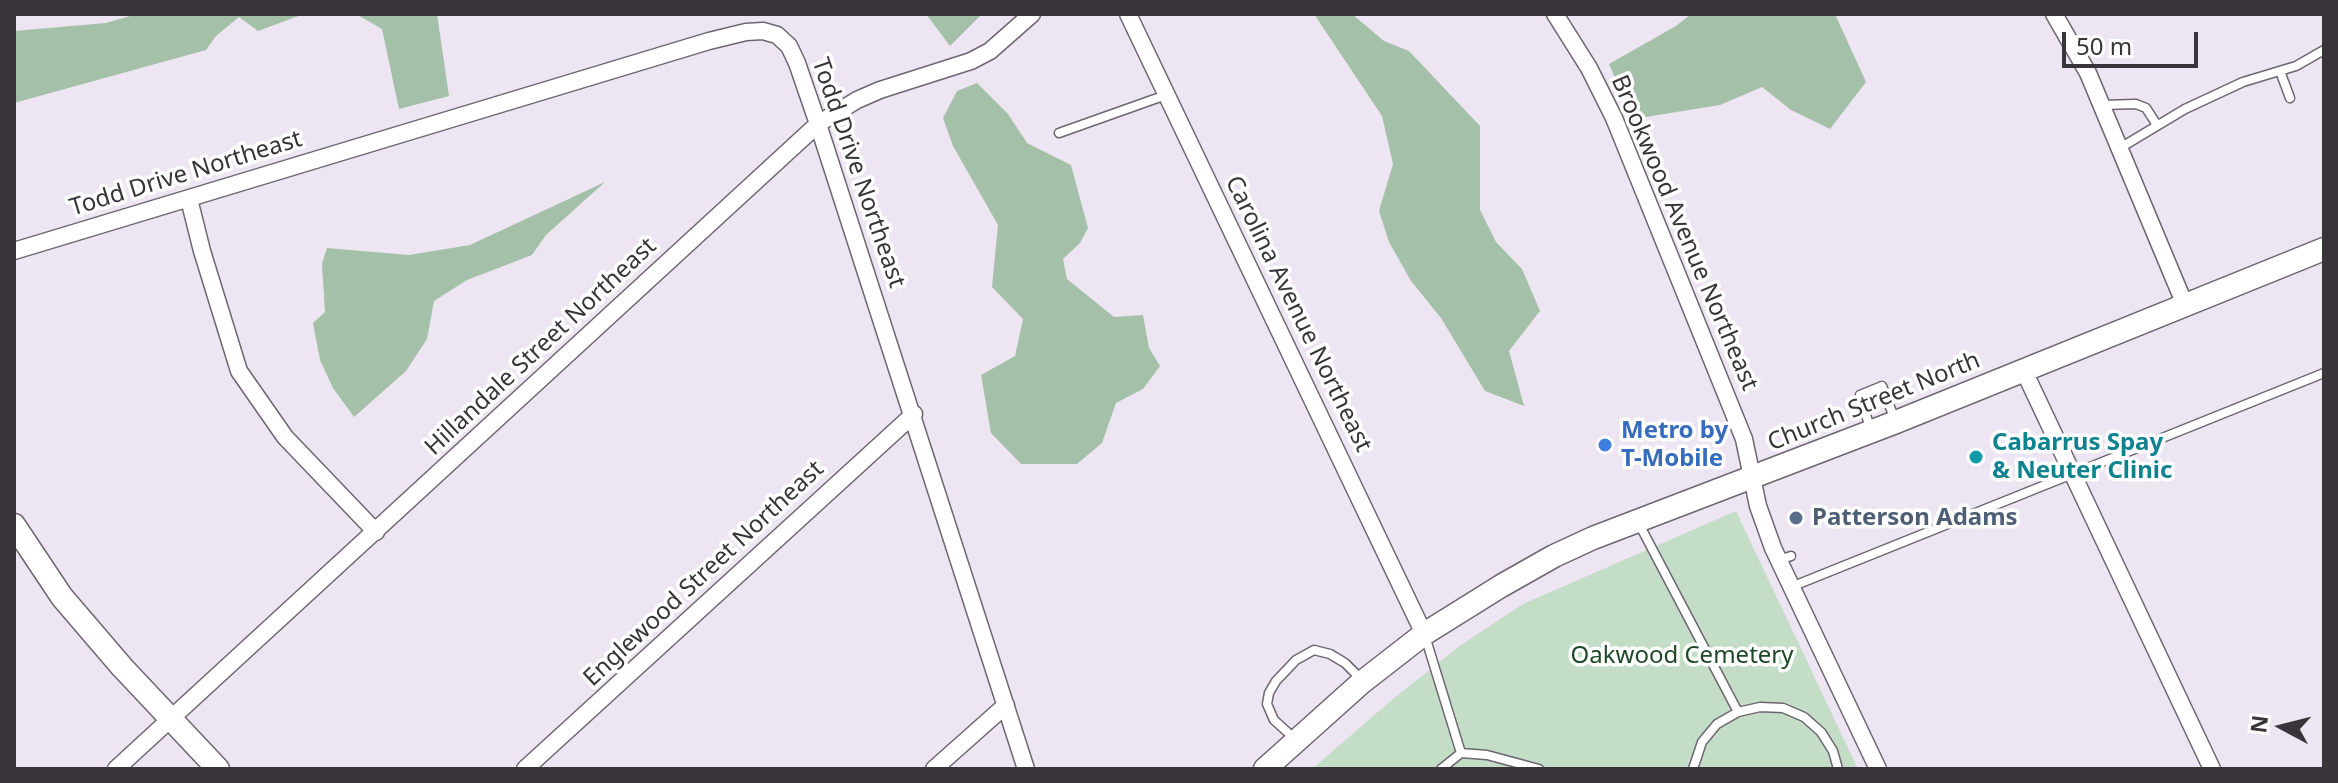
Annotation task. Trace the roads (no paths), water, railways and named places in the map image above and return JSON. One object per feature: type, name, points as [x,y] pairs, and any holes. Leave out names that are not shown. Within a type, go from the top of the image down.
[{"type":"main road","name":"Church Street North","points":[[1265,769],[1364,681],[1424,634],[1554,556],[1872,432],[2324,249]]},
{"type":"main road","points":[[14,525],[62,597],[218,769]]},
{"type":"street","name":"Hillandale Street Northeast","points":[[116,769],[818,124],[880,90],[971,61],[990,51],[1032,14]]},
{"type":"street","name":"Carolina Avenue Northeast","points":[[1128,14],[1424,634]]},
{"type":"street","name":"Brookwood Avenue Northeast","points":[[1555,14],[1589,68],[1614,118],[1744,439],[1758,506],[1785,558],[1791,587],[1878,769]]},
{"type":"street","points":[[2054,14],[2088,73],[2185,305]]},
{"type":"street","name":"Todd Drive Northeast","points":[[14,251],[709,41],[746,32],[763,31],[777,35],[789,46],[818,124],[1026,769]]},
{"type":"street","points":[[189,199],[229,340],[244,379],[285,437],[376,532]]},
{"type":"street","points":[[2024,371],[2212,769]]},
{"type":"street","name":"Englewood Street Northeast","points":[[525,769],[914,414]]},
{"type":"street","points":[[934,769],[1006,705]]},
{"type":"lane","points":[[2119,148],[2185,109],[2243,82],[2296,66],[2324,50]]},
{"type":"lane","points":[[2280,71],[2290,98]]},
{"type":"lane","points":[[1059,133],[1166,95]]},
{"type":"lane","points":[[2102,105],[2136,104],[2146,108],[2157,125]]},
{"type":"lane","points":[[1791,587],[2324,373]]},
{"type":"lane","points":[[1872,432],[1860,395],[1882,386],[1896,422]]},
{"type":"lane","points":[[1638,522],[1738,712]]},
{"type":"lane","points":[[1424,634],[1461,753]]},
{"type":"lane","points":[[1297,740],[1274,720],[1267,704],[1276,681],[1296,660],[1314,650],[1330,654],[1364,681]]},
{"type":"lane","points":[[1693,769],[1702,742],[1717,724],[1738,712],[1760,707],[1783,708],[1804,717],[1821,732],[1833,751],[1838,769]]},
{"type":"lane","points":[[1441,769],[1461,753],[1487,755],[1539,769]]},
{"type":"place","name":"Metro by T-Mobile","points":[[1605,445]]},
{"type":"place","name":"Cabarrus Spay & Neuter Clinic","points":[[1976,457]]},
{"type":"place","name":"Patterson Adams","points":[[1796,518]]},
{"type":"park label","name":"Oakwood Cemetery","points":[[1682,656]]}]
